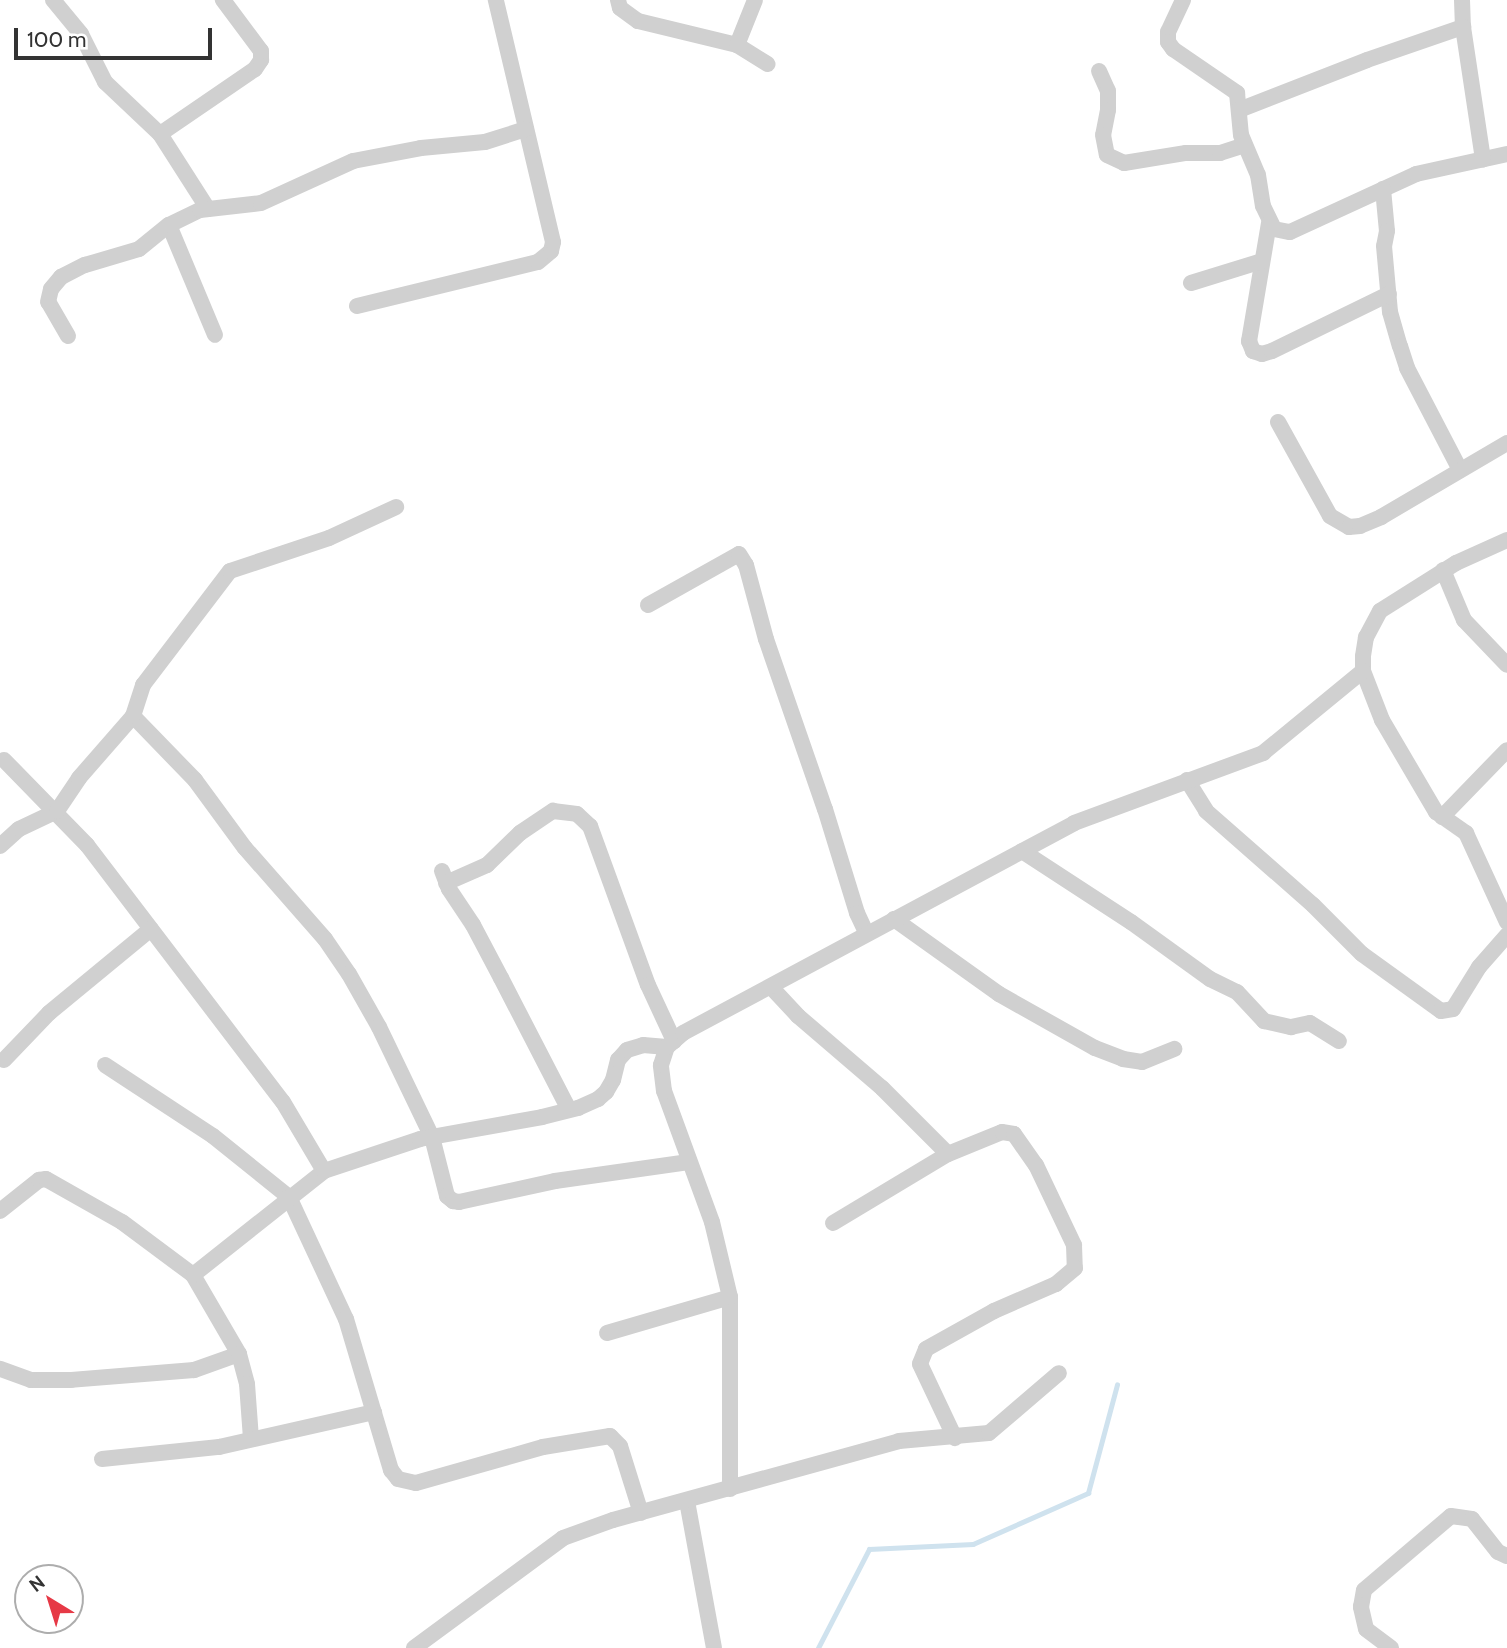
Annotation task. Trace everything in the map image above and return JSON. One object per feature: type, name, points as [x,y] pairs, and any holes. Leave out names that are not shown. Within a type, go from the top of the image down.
[{"type":"street","points":[[53,0],[81,34],[105,82],[160,134],[208,209]]},
{"type":"street","points":[[160,134],[255,69],[261,60],[261,51],[223,0]]},
{"type":"street","points":[[357,306],[538,262],[547,257],[553,242],[496,0]]},
{"type":"street","points":[[618,0],[621,8],[638,21],[737,45],[768,64]]},
{"type":"street","points":[[737,45],[755,0]]},
{"type":"street","points":[[1183,0],[1168,32],[1168,42],[1173,49],[1234,89],[1240,110],[1244,145],[1258,175],[1269,223],[1249,341],[1251,349],[1259,354],[1272,352],[1389,294]]},
{"type":"street","points":[[1462,0],[1463,27],[1483,160]]},
{"type":"street","points":[[1240,110],[1367,60],[1463,27]]},
{"type":"street","points":[[1099,71],[1108,91],[1108,110],[1103,135],[1107,155],[1124,163],[1186,153],[1220,153],[1244,145]]},
{"type":"street","points":[[68,336],[48,302],[51,289],[61,277],[85,265],[139,248],[169,225],[208,209],[261,203],[353,161],[421,148],[485,142],[526,129]]},
{"type":"street","points":[[1269,223],[1280,232],[1290,232],[1416,174],[1507,154]]},
{"type":"street","points":[[1384,189],[1387,231],[1384,246],[1390,312],[1407,368],[1460,470]]},
{"type":"street","points":[[169,225],[215,335]]},
{"type":"street","points":[[1191,283],[1262,261]]},
{"type":"street","points":[[1278,422],[1330,516],[1349,527],[1360,526],[1381,517],[1507,443]]},
{"type":"street","points":[[0,846],[19,829],[57,811],[79,778],[133,716],[143,685],[230,571],[329,538],[396,507]]},
{"type":"street","points":[[1507,540],[1443,570],[1380,611],[1366,637],[1363,671],[1382,720],[1428,801],[1442,817],[1466,834],[1507,922]]},
{"type":"street","points":[[648,605],[739,554],[746,565],[766,639],[837,845],[856,913],[867,934]]},
{"type":"street","points":[[1443,570],[1464,620],[1507,665]]},
{"type":"street","points":[[192,1275],[324,1171],[432,1137],[569,1110],[603,1096],[613,1080],[618,1060],[627,1050],[643,1045],[671,1044],[894,919],[1101,811],[1271,749],[1363,671]]},
{"type":"street","points":[[133,716],[195,780],[246,848],[325,939],[349,974],[379,1027],[432,1137],[447,1196],[459,1202],[555,1181],[689,1162]]},
{"type":"street","points":[[1442,817],[1507,750]]},
{"type":"street","points":[[4,760],[57,811],[151,929],[283,1102],[324,1171]]},
{"type":"street","points":[[1187,780],[1206,811],[1313,905],[1362,954],[1441,1011],[1452,1009],[1486,958],[1507,935]]},
{"type":"street","points":[[569,1110],[473,925],[444,877],[487,865],[520,834],[553,811],[577,814],[590,827],[671,1044],[661,1065],[664,1091],[712,1222],[730,1297],[730,1489]]},
{"type":"street","points":[[1022,851],[1210,979],[1237,992],[1264,1021],[1290,1027],[1310,1023],[1339,1041]]},
{"type":"street","points":[[894,919],[999,994],[1095,1048],[1122,1059],[1142,1062],[1174,1049]]},
{"type":"street","points":[[4,1060],[49,1013],[151,929]]},
{"type":"street","points":[[771,987],[799,1016],[883,1088],[948,1154]]},
{"type":"street","points":[[105,1065],[213,1136],[289,1197],[346,1319],[391,1470],[398,1479],[407,1483],[543,1447],[610,1436],[620,1446],[641,1513]]},
{"type":"street","points":[[833,1223],[948,1154],[1002,1132],[1014,1134],[1036,1165],[1077,1258],[1075,1268],[1056,1283],[994,1311],[926,1349],[920,1364],[955,1438]]},
{"type":"street","points":[[0,1211],[39,1180],[46,1179],[122,1222],[192,1275],[239,1354],[247,1384],[251,1439]]},
{"type":"street","points":[[607,1333],[730,1297]]},
{"type":"street","points":[[0,1369],[31,1380],[71,1380],[194,1370],[239,1354]]},
{"type":"street","points":[[414,1648],[563,1538],[641,1513],[900,1441],[989,1433],[1059,1373]]},
{"type":"street","points":[[102,1459],[219,1447],[374,1412]]},
{"type":"street","points":[[687,1501],[713,1648]]},
{"type":"street","points":[[1391,1648],[1366,1629],[1361,1607],[1364,1590],[1451,1517],[1472,1519],[1498,1552],[1507,1556]]},
{"type":"waterway","points":[[818,1648],[869,1549],[973,1544],[1088,1493],[1117,1385]]}]
